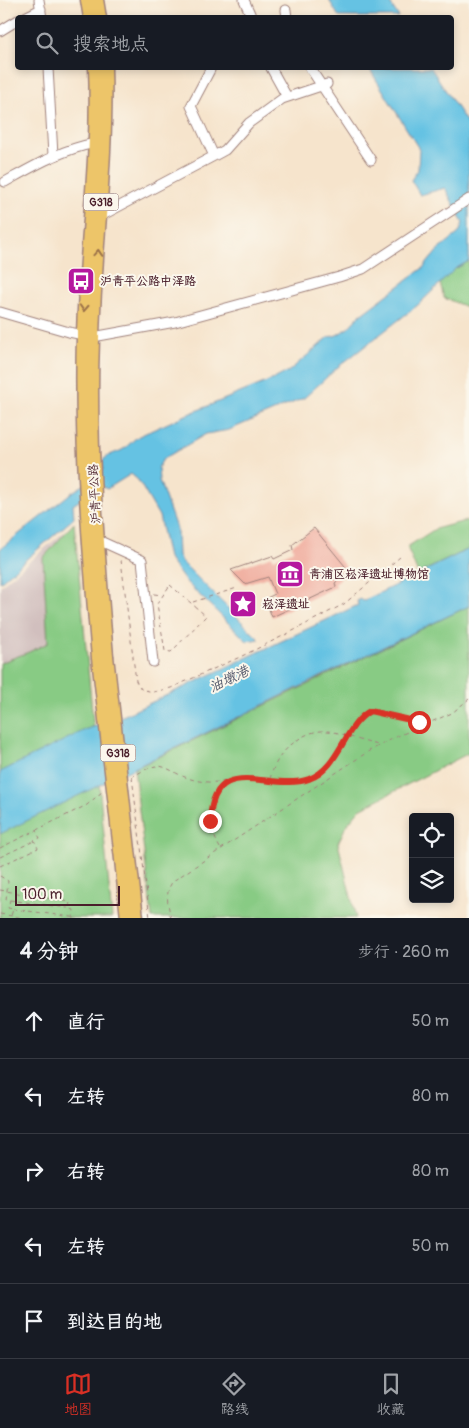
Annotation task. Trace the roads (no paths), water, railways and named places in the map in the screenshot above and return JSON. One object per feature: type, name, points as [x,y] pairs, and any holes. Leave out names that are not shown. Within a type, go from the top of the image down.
[{"type":"highway","points":[[87,0],[90,15]]},
{"type":"highway","points":[[97,0],[100,15]]},
{"type":"highway","name":"沪青平公路","points":[[95,70],[96,143],[88,336],[88,477],[102,657],[124,850],[128,918]]},
{"type":"highway","name":"沪青平公路","points":[[88,336],[101,216],[105,144],[105,70]]},
{"type":"highway","name":"沪青平公路","points":[[89,496],[98,540],[102,657]]},
{"type":"highway","name":"沪青平公路","points":[[124,850],[137,918]]},
{"type":"street","points":[[244,0],[251,15]]},
{"type":"street","points":[[29,15],[41,9]]},
{"type":"street","points":[[0,31],[15,22]]},
{"type":"street","points":[[48,70],[53,155]]},
{"type":"street","points":[[210,70],[191,106],[214,156]]},
{"type":"street","points":[[272,70],[287,97]]},
{"type":"street","points":[[312,70],[325,85],[371,160]]},
{"type":"street","points":[[101,216],[225,150],[249,123],[282,99],[325,85]]},
{"type":"street","points":[[5,182],[53,155],[96,143]]},
{"type":"street","points":[[0,312],[88,336],[175,322],[339,278],[363,269],[469,199]]},
{"type":"street","points":[[98,540],[142,560],[153,662]]},
{"type":"water","points":[[329,0],[388,0],[398,15],[338,15]]},
{"type":"water","points":[[370,70],[432,70],[469,126],[469,261],[455,269],[418,305],[338,367],[304,398],[229,430],[206,434],[163,459],[158,468],[159,480],[177,531],[180,560],[259,639],[247,641],[185,581],[168,558],[159,516],[138,480],[131,474],[107,489],[101,486],[73,505],[74,518],[0,582],[0,549],[71,493],[101,474],[103,460],[124,449],[139,436],[289,371],[329,337],[337,335],[348,328],[359,316],[423,268],[439,249],[459,233],[463,223],[445,188],[420,195],[411,180],[418,170],[419,149]]},
{"type":"water","name":"油墩港","points":[[469,549],[469,606],[0,834],[0,772],[85,730],[125,715],[358,605],[357,601],[361,599],[363,601]]},
{"type":"place","name":"沪青平公路中泽路","points":[[81,281]]},
{"type":"place","name":"青浦区崧泽遗址博物馆","points":[[290,574]]},
{"type":"place","name":"崧泽遗址","points":[[243,604]]}]
